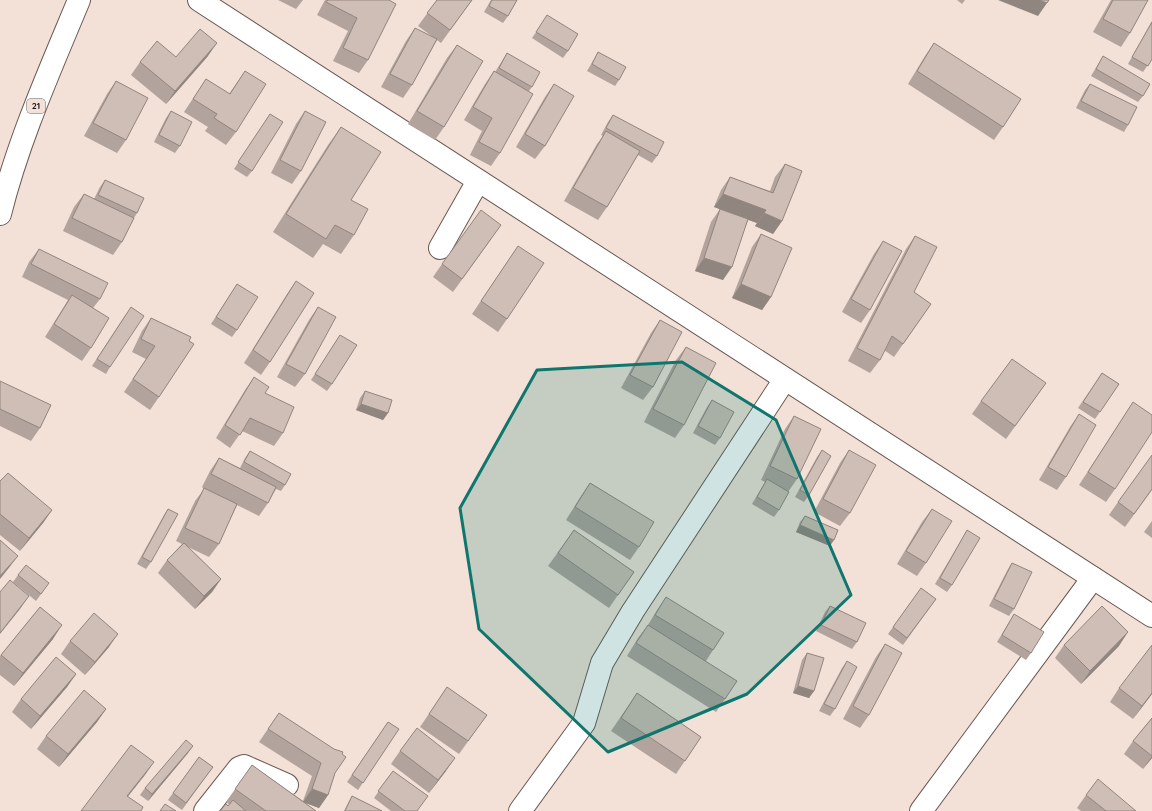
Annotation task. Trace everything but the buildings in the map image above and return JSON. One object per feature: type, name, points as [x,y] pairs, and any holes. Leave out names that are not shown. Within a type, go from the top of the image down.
[{"type":"main road","name":"21","points":[[0,214],[8,182],[41,90],[79,0]]},
{"type":"main road","points":[[199,0],[1152,616]]},
{"type":"main road","points":[[440,248],[478,180]]},
{"type":"main road","points":[[520,811],[584,723],[602,663],[638,604],[785,379]]},
{"type":"main road","points":[[921,811],[1093,578]]},
{"type":"main road","points":[[205,811],[234,773],[239,768],[244,766],[287,785]]},
{"type":"highlighted area","points":[[682,362],[776,420],[851,595],[747,694],[608,752],[479,629],[460,508],[537,370]]}]
